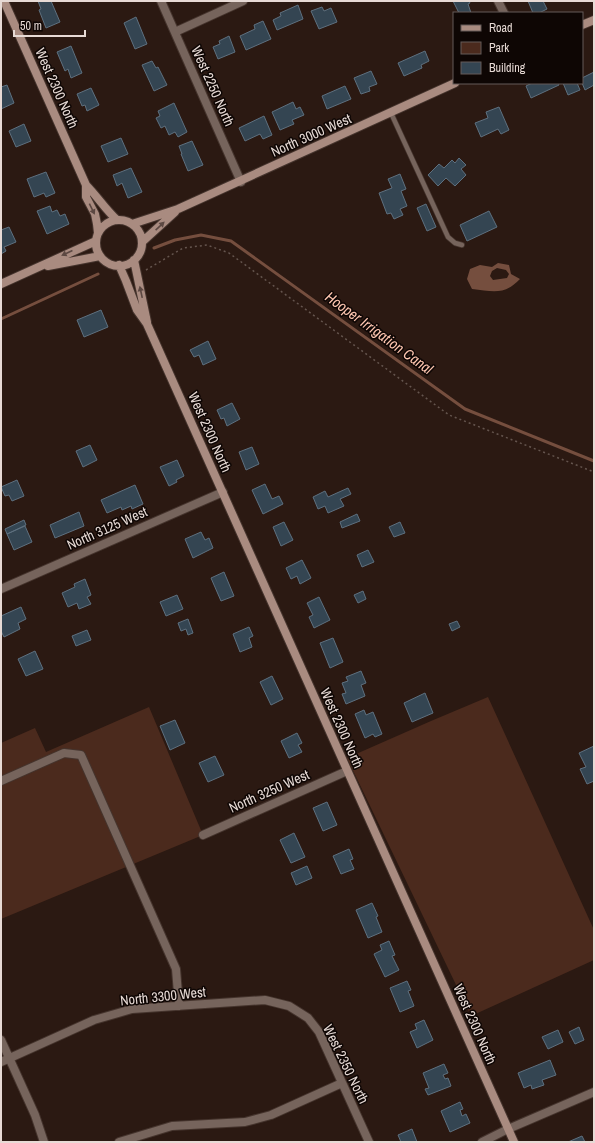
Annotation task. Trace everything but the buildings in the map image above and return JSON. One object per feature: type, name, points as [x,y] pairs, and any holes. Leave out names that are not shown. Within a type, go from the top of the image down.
[{"type":"street","name":"West 2300 North","points":[[4,1],[86,185],[104,208],[117,220]]},
{"type":"street","name":"West 2250 North","points":[[161,1],[240,182]]},
{"type":"street","points":[[175,32],[243,1]]},
{"type":"street","points":[[498,1],[504,12]]},
{"type":"street","points":[[583,25],[594,20]]},
{"type":"street","name":"North 3000 West","points":[[132,224],[178,209],[240,182],[453,84]]},
{"type":"street","name":"West 2300 North","points":[[86,185],[86,197],[95,214],[98,224],[97,237]]},
{"type":"street","name":"North 3000 West","points":[[142,242],[178,209]]},
{"type":"street","points":[[1,284],[39,268],[97,237],[107,223],[117,220],[124,220],[132,224],[141,236],[142,242],[138,255],[134,260],[126,264],[119,265],[112,264],[100,256],[96,246],[97,237]]},
{"type":"street","points":[[39,268],[100,256]]},
{"type":"street","name":"West 2300 North","points":[[134,260],[147,324],[514,1142]]},
{"type":"street","name":"West 2300 North","points":[[119,265],[126,280],[136,310],[147,324]]},
{"type":"street","name":"North 3125 West","points":[[1,589],[222,492]]},
{"type":"street","points":[[1,781],[64,753],[81,755],[176,969],[179,1006]]},
{"type":"street","name":"North 3250 West","points":[[203,835],[347,770]]},
{"type":"street","name":"North 3300 West","points":[[1,1062],[94,1020],[132,1009],[265,1000],[289,1006]]},
{"type":"street","name":"West 2350 North","points":[[289,1006],[308,1018],[319,1032],[369,1142]]},
{"type":"street","points":[[1,1040],[35,1115],[44,1142]]},
{"type":"street","points":[[119,1142],[172,1126],[245,1122],[271,1115],[342,1084]]},
{"type":"street","points":[[482,1142],[508,1129],[594,1092]]},
{"type":"lane","points":[[391,113],[448,237],[455,243],[462,245]]},
{"type":"path","points":[[144,271],[183,248],[207,245],[229,253],[449,415],[594,472]]},
{"type":"green space","points":[[488,697],[594,930],[594,960],[471,1016],[347,758]]},
{"type":"green space","points":[[149,707],[203,835],[1,919],[1,743],[35,728],[46,752]]},
{"type":"shaded area","points":[[498,263],[509,265],[511,274],[520,279],[509,288],[503,290],[492,291],[472,289],[467,279],[470,269],[480,265],[492,267]],"holes":[[[497,268],[506,270],[509,274],[507,278],[493,280],[490,276],[492,271]]]},
{"type":"waterway","name":"Hooper Irrigation Canal","points":[[154,248],[175,240],[201,235],[231,241],[465,409],[594,461]]},
{"type":"waterway","name":"Hooper Irrigation Canal","points":[[1,319],[98,274]]}]
